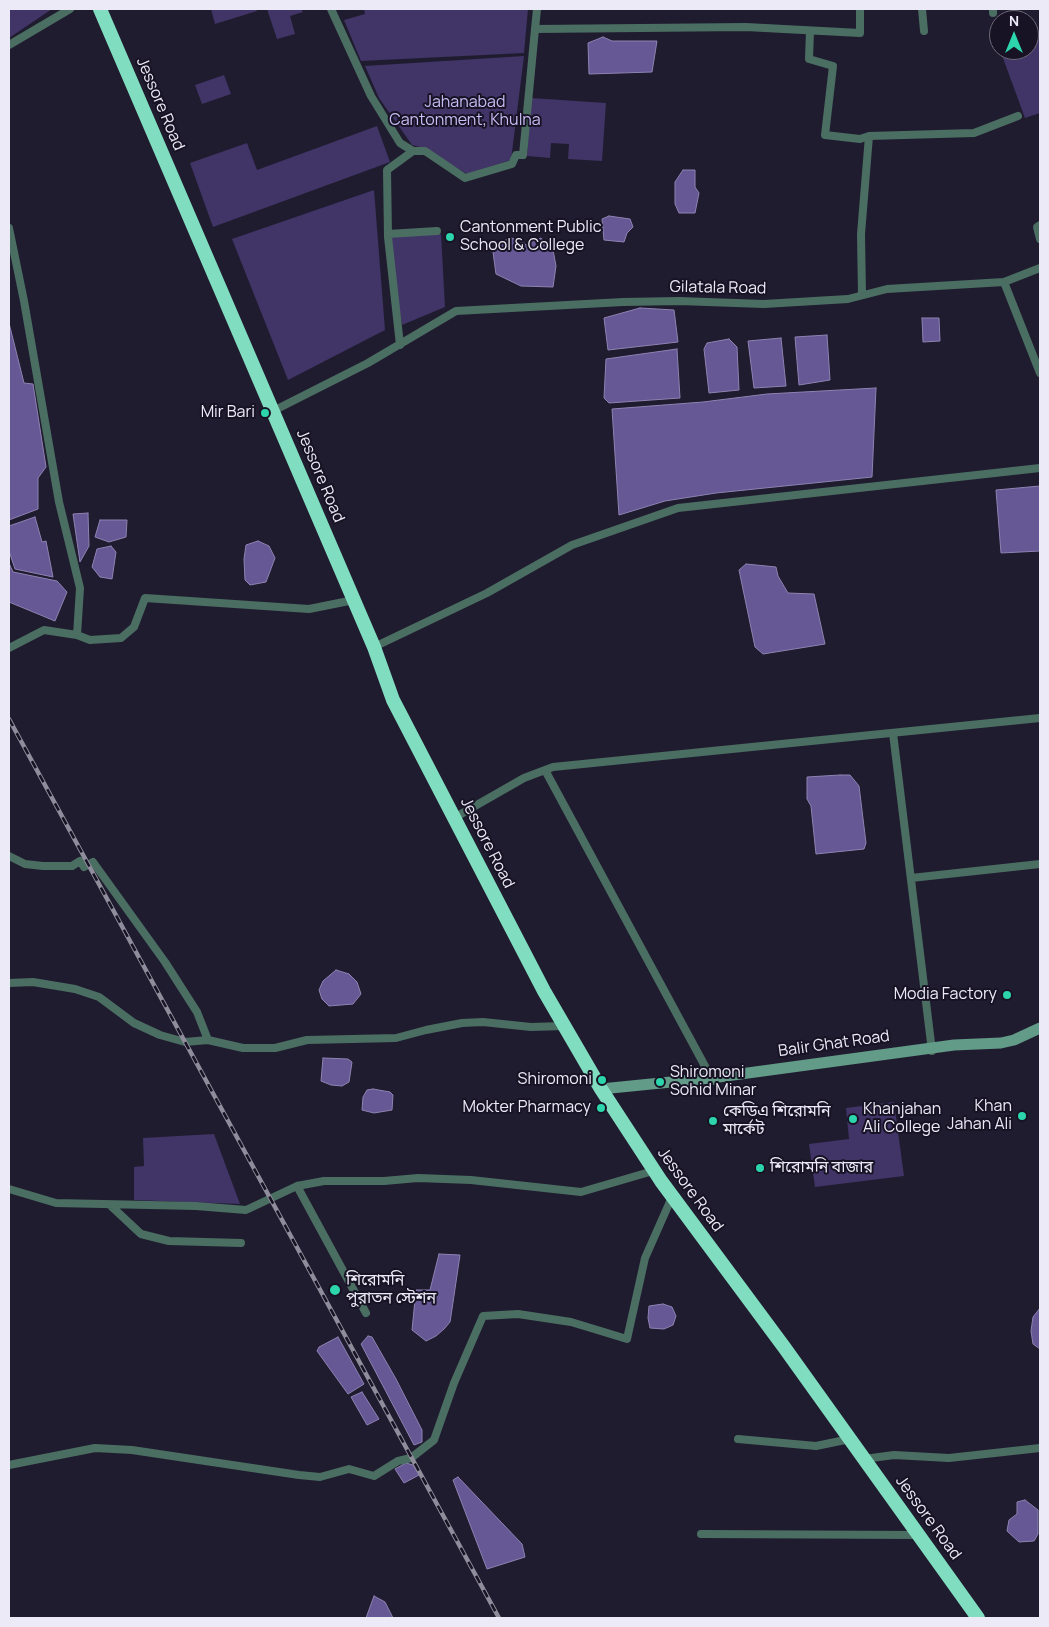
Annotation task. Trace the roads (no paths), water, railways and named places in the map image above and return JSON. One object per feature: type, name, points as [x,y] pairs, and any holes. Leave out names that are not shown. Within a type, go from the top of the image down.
[{"type":"highway","name":"Jessore Road","points":[[100,9],[374,647],[393,700],[564,1026],[601,1090],[672,1197],[850,1439],[978,1618]]},
{"type":"street","points":[[9,46],[70,9]]},
{"type":"street","points":[[331,9],[371,96],[400,143],[413,150],[425,151],[465,178],[512,164],[516,155],[523,155],[537,9]]},
{"type":"street","points":[[535,29],[746,27],[860,33],[860,9]]},
{"type":"street","points":[[922,9],[924,32]]},
{"type":"street","points":[[810,30],[809,59],[833,66],[825,135],[860,139],[869,136],[974,133],[1018,116]]},
{"type":"street","points":[[862,295],[861,234],[869,136]]},
{"type":"street","points":[[400,345],[388,234],[387,170],[413,150]]},
{"type":"street","points":[[1040,225],[1037,228],[1040,239]]},
{"type":"street","points":[[9,228],[24,301],[59,502],[80,588],[77,635]]},
{"type":"street","points":[[388,234],[437,231]]},
{"type":"street","name":"Gilatala Road","points":[[273,411],[400,345],[456,311],[642,301],[764,304],[848,299],[887,290],[1004,282],[1040,268]]},
{"type":"street","points":[[1004,282],[1040,373]]},
{"type":"street","points":[[374,647],[487,593],[572,544],[678,508],[1040,468]]},
{"type":"street","points":[[9,648],[44,630],[77,635],[90,640],[121,638],[134,627],[145,598],[309,609],[354,600]]},
{"type":"street","points":[[454,818],[524,778],[545,770],[605,761],[1040,718]]},
{"type":"street","points":[[893,733],[932,1049]]},
{"type":"street","points":[[545,770],[712,1079]]},
{"type":"street","points":[[9,856],[25,864],[43,866],[72,866],[80,861],[84,867],[93,862],[165,962],[197,1012],[208,1040]]},
{"type":"street","points":[[911,878],[1040,864]]},
{"type":"street","points":[[9,983],[33,982],[75,989],[99,997],[134,1023],[160,1035],[184,1042],[208,1040],[243,1048],[275,1048],[307,1040],[396,1038],[462,1023],[483,1022],[531,1027],[564,1026]]},
{"type":"street","name":"Balir Ghat Road","points":[[601,1090],[712,1079],[932,1049],[1015,1044],[1040,1030]]},
{"type":"street","points":[[9,1189],[56,1203],[196,1206],[246,1210],[297,1186],[324,1181],[384,1181],[418,1178],[471,1180],[556,1191],[581,1192],[654,1171]]},
{"type":"street","points":[[297,1186],[366,1314]]},
{"type":"street","points":[[9,1465],[95,1448],[132,1450],[299,1475],[320,1477],[349,1469],[374,1476],[398,1461],[411,1458],[434,1440],[454,1383],[483,1316],[518,1314],[571,1322],[627,1339],[645,1258],[672,1197]]},
{"type":"street","points":[[110,1205],[142,1234],[169,1241],[241,1243]]},
{"type":"street","points":[[738,1439],[816,1446],[850,1439]]},
{"type":"street","points":[[864,1459],[894,1455],[949,1458],[1040,1449]]},
{"type":"street","points":[[701,1534],[918,1535]]},
{"type":"railway","points":[[9,719],[499,1618]]},
{"type":"place","name":"Cantonment Public School & College","points":[[450,237]]},
{"type":"place","name":"Mir Bari","points":[[265,413]]},
{"type":"place","name":"Modia Factory","points":[[1007,995]]},
{"type":"place","name":"Shiromoni","points":[[602,1080]]},
{"type":"place","name":"Shiromoni Sohid Minar","points":[[660,1082]]},
{"type":"place","name":"Mokter Pharmacy","points":[[601,1108]]},
{"type":"place","name":"Khan Jahan Ali","points":[[1022,1116]]},
{"type":"place","name":"Khanjahan Ali College","points":[[853,1119]]},
{"type":"place","name":"কেডিএ শিরোমনি মার্কেট","points":[[713,1121]]},
{"type":"place","name":"শিরোমনি বাজার","points":[[760,1168]]},
{"type":"place","name":"শিরোমনি পুরাতন স্টেশন","points":[[335,1290]]},
{"type":"park label","name":"Jahanabad Cantonment, Khulna","points":[[465,112]]}]
